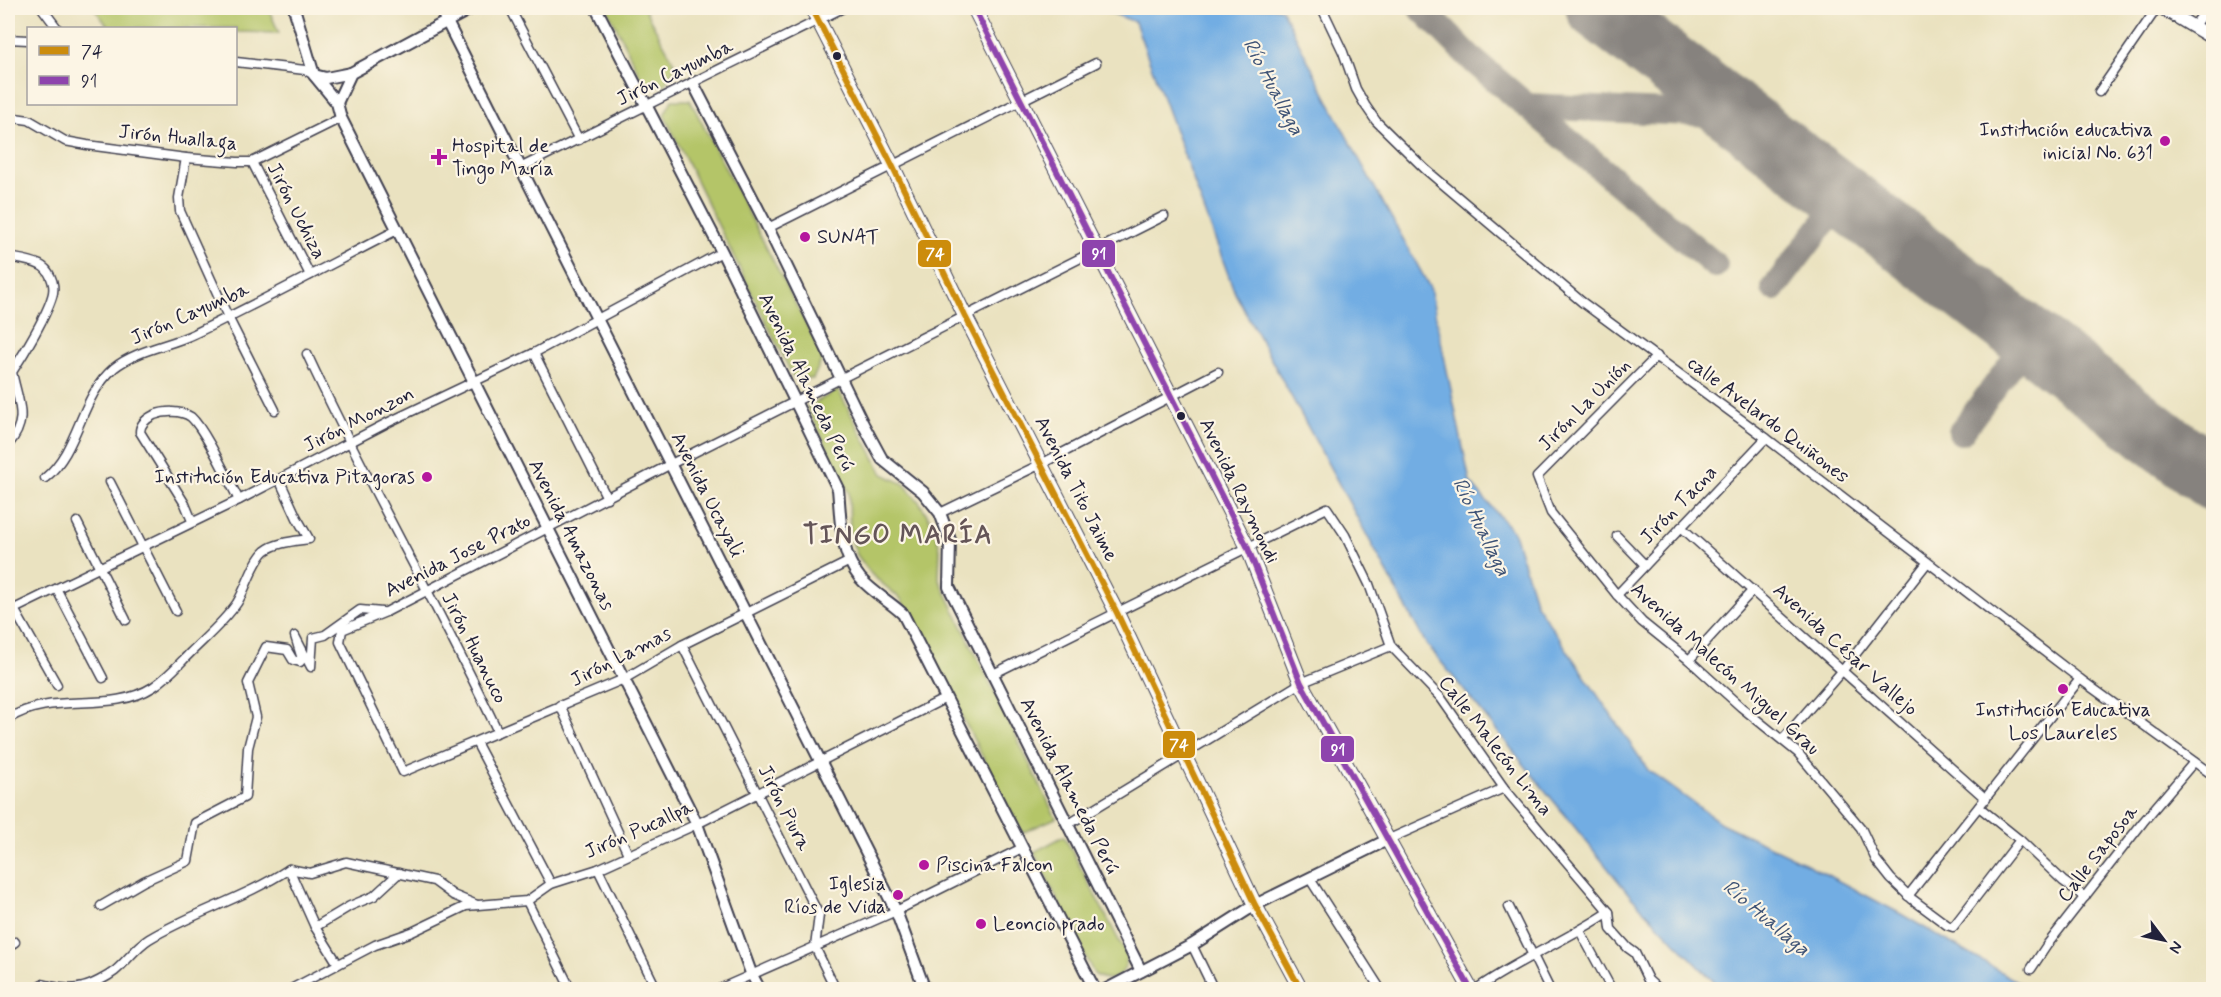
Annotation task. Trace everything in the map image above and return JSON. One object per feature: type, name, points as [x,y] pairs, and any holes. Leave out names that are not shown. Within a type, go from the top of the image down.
[{"type":"highway","name":"Avenida Raymondi","points":[[975,8],[1247,546],[1301,683],[1473,990]]},
{"type":"highway","name":"Avenida Tito Jaime","points":[[815,14],[965,316],[1117,612],[1255,905],[1302,990]]},
{"type":"main road","points":[[2159,8],[2214,39]]},
{"type":"street","points":[[42,8],[56,27]]},
{"type":"street","points":[[294,8],[314,75],[337,103],[351,73]]},
{"type":"street","name":"Avenida Ucayali","points":[[440,8],[896,910],[925,990]]},
{"type":"street","points":[[237,62],[305,70],[326,78],[351,73],[472,8]]},
{"type":"street","points":[[510,8],[579,140]]},
{"type":"street","name":"Avenida Alameda Perú","points":[[596,8],[722,252],[838,489],[841,529],[850,561],[859,577],[903,614],[1095,990]]},
{"type":"street","name":"Jirón Cayumba","points":[[522,167],[693,83],[815,14],[843,8]]},
{"type":"street","name":"calle Avelardo Quiñones","points":[[1322,8],[1343,52],[1353,83],[1365,105],[1376,121],[1425,169],[1582,302],[1766,438],[2080,679],[2214,776]]},
{"type":"street","points":[[2099,92],[2159,8]]},
{"type":"street","points":[[2194,26],[2206,8]]},
{"type":"street","points":[[8,39],[27,40]]},
{"type":"street","points":[[768,228],[1096,63]]},
{"type":"street","name":"Avenida Alameda Perú","points":[[693,83],[768,228],[882,459],[923,492],[940,513],[950,540],[949,587],[1141,971]]},
{"type":"street","name":"Avenida Amazonas","points":[[337,103],[341,118],[697,824],[759,990]]},
{"type":"street","name":"Jirón Huallaga","points":[[8,117],[29,120],[65,141],[186,158],[237,162],[252,162],[341,118]]},
{"type":"street","points":[[186,158],[179,198],[180,211],[228,317],[275,410]]},
{"type":"street","name":"Jirón Uchiza","points":[[252,162],[310,275]]},
{"type":"street","name":"Avenida Jose Prato","points":[[403,772],[340,642],[342,630],[386,612],[672,464],[1164,216]]},
{"type":"street","name":"Jirón Cayumba","points":[[45,478],[63,460],[92,394],[116,366],[127,359],[190,336],[397,230]]},
{"type":"street","name":"Jirón Monzon","points":[[11,611],[238,500],[351,441],[534,353],[722,252]]},
{"type":"street","points":[[8,257],[41,265],[49,274],[53,284],[53,293],[35,332],[12,372],[21,416],[20,428],[8,445]]},
{"type":"street","points":[[534,353],[607,498]]},
{"type":"street","name":"Jirón Huanuco","points":[[307,354],[498,732]]},
{"type":"street","name":"Jirón La Unión","points":[[1537,477],[1657,356]]},
{"type":"street","points":[[940,513],[1041,464],[1218,372]]},
{"type":"street","points":[[192,521],[185,504],[142,437],[140,428],[144,422],[156,414],[175,412],[191,418],[202,432],[238,500]]},
{"type":"street","name":"Jirón Tacna","points":[[1617,595],[1766,438]]},
{"type":"street","name":"Avenida Malecón Miguel Grau","points":[[1537,477],[1551,513],[1617,595],[1642,622],[1798,753],[1861,828],[1876,860],[1908,896],[1953,927],[2020,840]]},
{"type":"street","points":[[8,719],[19,711],[35,706],[117,700],[151,688],[167,676],[224,620],[238,602],[265,551],[309,538],[279,479]]},
{"type":"street","points":[[110,482],[176,611]]},
{"type":"street","name":"Calle Malecón Lima","points":[[1247,546],[1327,508],[1345,535],[1369,584],[1391,646],[1441,698],[1504,788],[1609,912],[1611,929],[1635,953],[1648,980],[1659,990]]},
{"type":"street","points":[[77,522],[126,620]]},
{"type":"street","name":"Avenida César Vallejo","points":[[1681,527],[1986,799]]},
{"type":"street","points":[[1617,536],[1645,565]]},
{"type":"street","points":[[993,674],[1247,546]]},
{"type":"street","name":"Jirón Lamas","points":[[403,772],[624,679],[682,645],[850,561]]},
{"type":"street","points":[[1783,739],[1843,670],[1927,563]]},
{"type":"street","points":[[57,590],[103,678]]},
{"type":"street","points":[[1689,660],[1753,590]]},
{"type":"street","points":[[101,906],[144,881],[188,861],[195,823],[245,797],[248,748],[256,717],[248,683],[266,647],[288,650],[293,660],[300,662],[302,659],[296,636],[310,667],[313,638],[325,635],[360,610],[386,612]]},
{"type":"street","points":[[11,611],[57,685]]},
{"type":"street","name":"Jirón Piura","points":[[682,645],[819,915],[814,946]]},
{"type":"street","points":[[1069,824],[1301,683],[1391,646]]},
{"type":"street","points":[[1908,896],[2080,679]]},
{"type":"street","name":"Jirón Pucallpa","points":[[289,990],[375,945],[412,932],[466,906],[527,901],[551,884],[598,868],[697,824],[946,698]]},
{"type":"street","points":[[560,705],[628,854]]},
{"type":"street","points":[[476,742],[551,884]]},
{"type":"street","name":"Calle Saposoa","points":[[2031,969],[2047,945],[2143,822],[2194,762]]},
{"type":"street","points":[[1105,990],[1120,986],[1141,971],[1192,945],[1255,905],[1387,840],[1504,788]]},
{"type":"street","points":[[1979,807],[2020,840],[2063,881],[2085,897]]},
{"type":"street","points":[[717,990],[896,910],[1022,848]]},
{"type":"street","points":[[33,990],[42,984],[62,989],[82,988],[114,972],[147,940],[189,918],[217,908],[269,882],[289,869],[309,873],[346,862],[434,881],[453,895],[480,906]]},
{"type":"street","points":[[598,868],[657,990]]},
{"type":"street","points":[[289,869],[315,927],[338,964]]},
{"type":"street","points":[[315,927],[350,906],[374,896],[399,873]]},
{"type":"street","points":[[1310,879],[1381,990]]},
{"type":"street","points":[[527,901],[571,990]]},
{"type":"street","points":[[1509,907],[1550,990]]},
{"type":"street","points":[[1473,990],[1533,954],[1580,931],[1609,912]]},
{"type":"street","points":[[1580,931],[1612,990]]},
{"type":"street","points":[[1192,945],[1214,990]]},
{"type":"street","points":[[814,946],[836,990]]},
{"type":"green space","points":[[94,8],[268,8],[279,33],[237,32],[237,27],[108,27]]},
{"type":"green space","points":[[607,8],[644,8],[676,66],[665,85],[644,84]]},
{"type":"green space","points":[[672,100],[690,100],[823,357],[813,379],[793,377],[664,115]]},
{"type":"green space","points":[[838,390],[883,474],[904,484],[929,518],[940,548],[939,579],[1056,818],[1022,833],[901,599],[872,575],[857,555],[850,535],[849,493],[807,407]]},
{"type":"green space","points":[[1064,836],[1127,956],[1121,974],[1112,979],[1094,974],[1034,852]]},
{"type":"water","name":"Río Huallaga","points":[[1104,8],[1281,8],[1346,135],[1430,288],[1470,482],[1514,533],[1536,604],[1648,770],[1721,823],[1799,860],[1901,914],[2030,989],[1721,989],[1632,898],[1425,642],[1235,293],[1135,22],[1106,11]]},
{"type":"taxiway","points":[[1421,8],[1475,62],[1527,106],[1738,115]]},
{"type":"taxiway","points":[[1527,106],[1715,265]]},
{"type":"taxiway","points":[[1774,288],[1844,196]]},
{"type":"taxiway","points":[[1961,432],[2030,339]]},
{"type":"runway","points":[[1597,8],[2214,480]]},
{"type":"transit line","name":"74","points":[[812,8],[965,316],[1117,613],[1255,905],[1301,990]]},
{"type":"transit line","name":"91","points":[[974,8],[1247,546],[1301,683],[1471,990]]},
{"type":"place","name":"Institución educativa inicial No. 631","points":[[2165,141]]},
{"type":"place","name":"Hospital de Tingo María","points":[[439,157]]},
{"type":"place","name":"SUNAT","points":[[805,237]]},
{"type":"place","name":"Institución Educativa Pitagoras","points":[[427,477]]},
{"type":"place","name":"Institución Educativa Los Laureles","points":[[2063,689]]},
{"type":"place","name":"Piscina Falcon","points":[[924,865]]},
{"type":"place","name":"Iglesia Ríos de Vida","points":[[898,895]]},
{"type":"place","name":"Leoncio prado","points":[[981,924]]},
{"type":"district","name":"TINGO MARÍA","points":[[898,536]]}]
